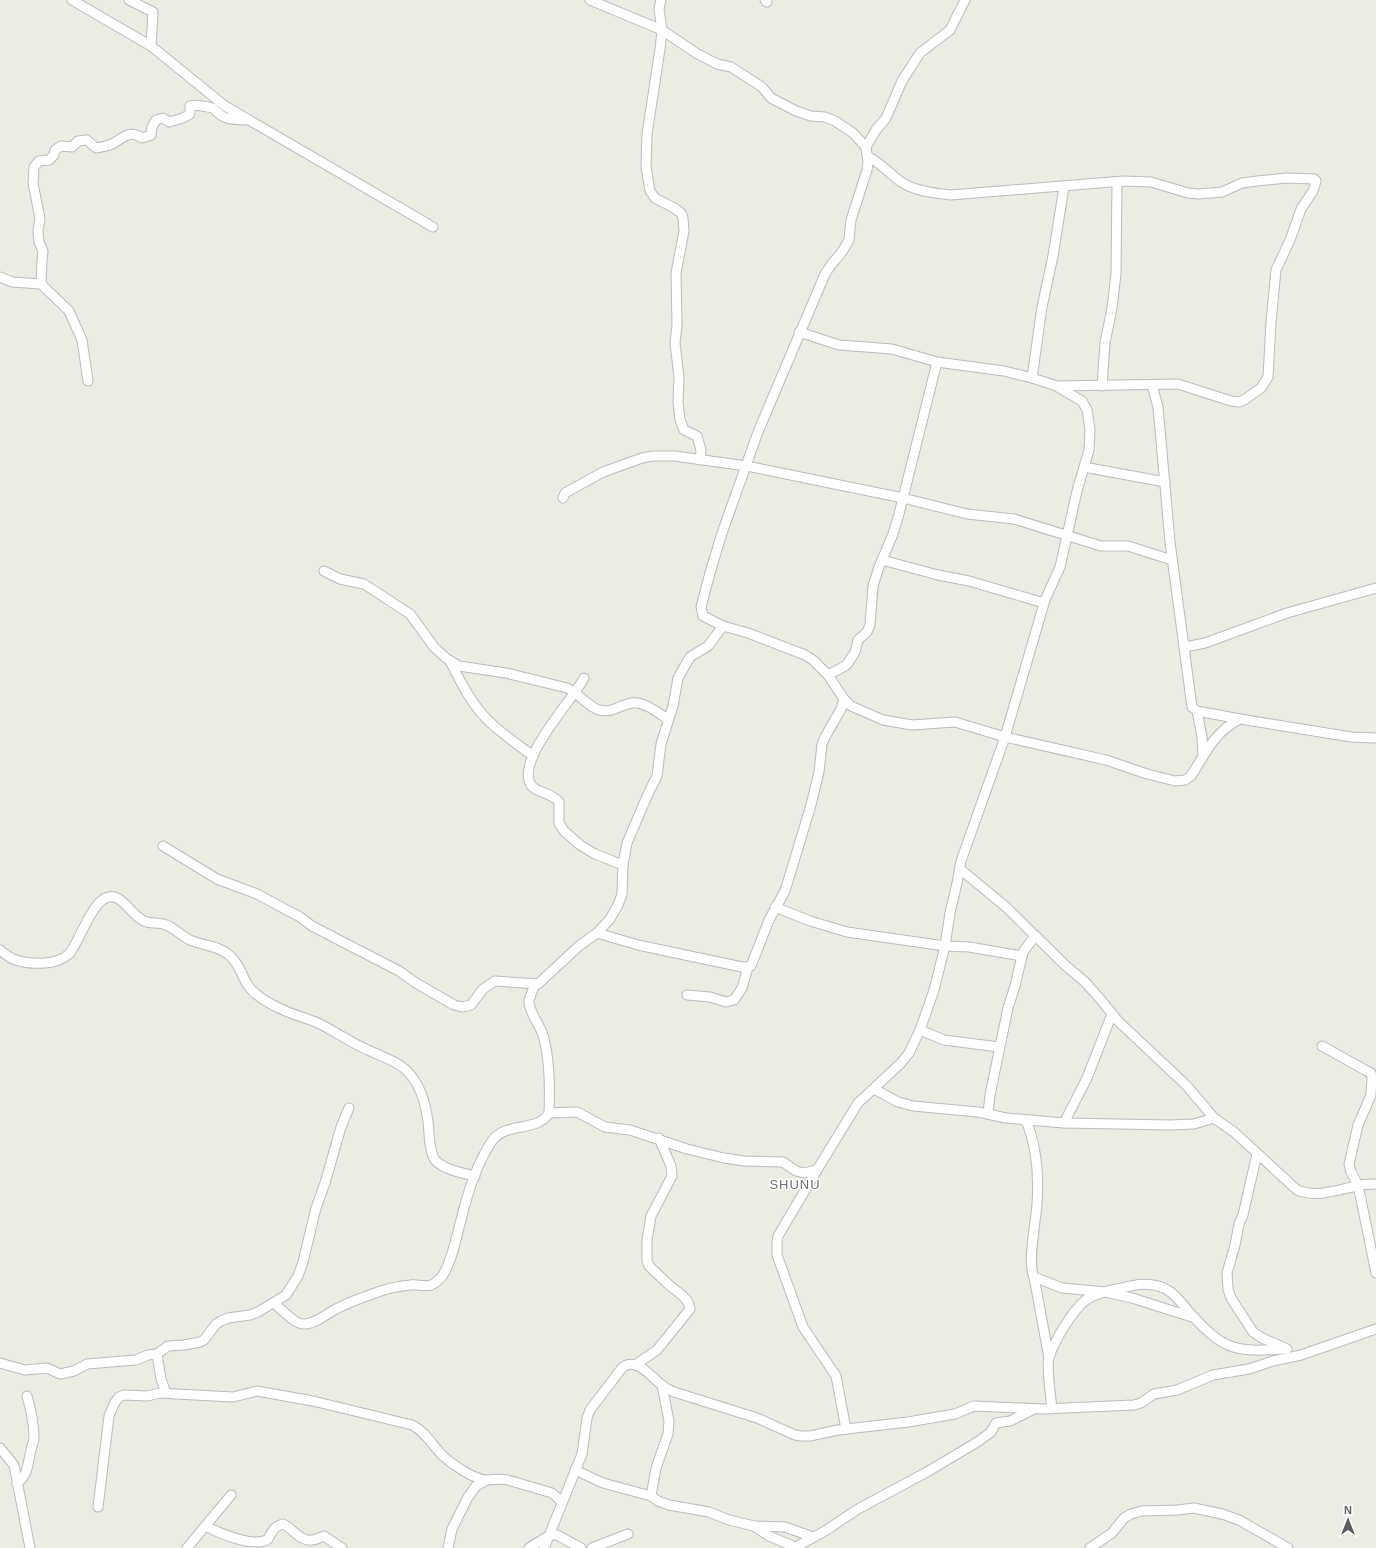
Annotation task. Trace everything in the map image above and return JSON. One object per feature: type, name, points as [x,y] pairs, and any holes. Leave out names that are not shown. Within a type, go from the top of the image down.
[{"type":"street","points":[[72,0],[151,46],[225,106],[433,227]]},
{"type":"street","points":[[129,0],[153,12],[151,46]]},
{"type":"street","points":[[590,0],[662,30],[696,53],[718,64],[731,66],[762,87],[771,98],[796,111],[811,116],[825,117],[834,121],[852,134],[866,152],[898,179],[909,186],[927,192],[967,194],[1117,182],[1151,182],[1188,193],[1198,194],[1222,192],[1242,183],[1257,180],[1287,178],[1312,178],[1316,180],[1313,191],[1301,209],[1290,240],[1276,270],[1271,322],[1270,371],[1261,388],[1244,400],[1235,402],[1178,384],[1057,386]]},
{"type":"street","points":[[661,0],[659,9],[662,30],[658,67],[647,134],[646,167],[650,191],[655,198],[678,210],[683,218],[684,232],[676,273],[677,325],[675,343],[679,377],[678,402],[680,420],[684,430],[697,436],[701,450],[700,460]]},
{"type":"street","points":[[964,1],[950,30],[920,53],[902,81],[886,118],[876,130],[866,152],[868,163],[866,176],[851,220],[849,240],[842,252],[825,274],[799,332],[758,432],[722,533],[701,607],[702,613],[705,618],[723,626],[748,632],[794,649],[813,660],[828,674],[844,700],[859,711],[883,720],[912,725],[955,722],[1005,737],[1090,755],[1175,781],[1188,779],[1217,736],[1224,728],[1240,719]]},
{"type":"street","points":[[41,284],[43,251],[39,242],[38,231],[40,219],[33,183],[34,167],[40,161],[49,160],[54,156],[55,150],[61,146],[72,147],[78,141],[86,140],[96,148],[111,145],[128,134],[136,134],[142,138],[151,135],[152,127],[156,120],[164,118],[169,122],[183,118],[190,114],[190,106],[198,104],[213,108],[227,119],[250,120]]},
{"type":"street","points":[[852,134],[862,134],[876,130]]},
{"type":"street","points":[[1102,386],[1105,343],[1112,308],[1116,274],[1117,182]]},
{"type":"street","points":[[1032,378],[1042,307],[1053,256],[1064,187]]},
{"type":"street","points":[[0,277],[12,282],[41,284],[69,311],[82,340],[88,381]]},
{"type":"street","points":[[799,332],[839,345],[892,349],[937,362],[1004,371],[1057,386],[1082,401],[1087,410],[1090,429],[1090,450],[1084,467],[1066,536],[1060,567],[1044,603],[995,768],[967,840],[950,913],[945,946],[934,990],[920,1030],[909,1053],[900,1064],[858,1103],[816,1170],[778,1236],[777,1255],[803,1327],[836,1376],[846,1429]]},
{"type":"street","points":[[828,674],[848,663],[855,652],[858,640],[867,632],[870,625],[873,586],[893,534],[937,362]]},
{"type":"street","points":[[1152,384],[1158,407],[1172,560],[1192,706],[1197,711],[1202,737],[1203,756]]},
{"type":"street","points":[[1082,401],[1083,386]]},
{"type":"street","points":[[563,498],[565,493],[603,472],[642,458],[667,456],[747,466],[903,498],[967,514],[1014,519],[1101,546],[1128,546],[1172,560]]},
{"type":"street","points":[[1084,467],[1165,482]]},
{"type":"street","points":[[882,560],[938,575],[969,581],[1044,603]]},
{"type":"street","points":[[324,571],[340,578],[364,584],[410,614],[415,619],[429,641],[450,661],[459,666],[524,677],[567,688],[576,692],[592,707],[598,709],[615,710],[631,703],[638,703],[668,719]]},
{"type":"street","points":[[1184,647],[1205,643],[1287,613],[1376,588]]},
{"type":"street","points":[[163,846],[218,879],[257,894],[300,917],[312,926],[398,971],[454,1005],[462,1007],[471,1005],[488,984],[496,981],[535,984],[540,982],[579,946],[597,933],[614,912],[620,900],[623,887],[623,865],[630,836],[657,776],[661,744],[673,706],[678,678],[690,657],[708,646],[723,626]]},
{"type":"street","points":[[450,661],[461,682],[480,711],[492,725],[533,756]]},
{"type":"street","points":[[584,678],[576,692],[555,718],[533,756],[528,777],[531,786],[538,791],[553,796],[559,802],[559,823],[564,832],[580,845],[595,854],[623,865]]},
{"type":"street","points":[[687,995],[710,997],[726,1002],[734,1000],[742,988],[748,967],[751,966],[762,936],[784,891],[793,868],[819,772],[822,744],[844,700]]},
{"type":"street","points":[[1197,711],[1351,737],[1376,738]]},
{"type":"street","points":[[960,869],[1006,907],[1093,990],[1122,1026],[1186,1085],[1214,1118],[1234,1132],[1297,1190],[1308,1193],[1331,1192],[1376,1184]]},
{"type":"street","points":[[0,950],[13,959],[31,963],[57,960],[67,955],[76,945],[94,908],[100,901],[106,897],[112,896],[118,899],[130,912],[145,922],[163,924],[189,940],[222,950],[236,962],[248,986],[274,1005],[320,1024],[358,1046],[388,1059],[404,1068],[414,1079],[421,1091],[435,1160],[442,1165],[475,1176]]},
{"type":"street","points":[[776,907],[810,921],[847,932],[945,946],[969,947],[1022,956]]},
{"type":"street","points":[[597,933],[638,945],[748,967]]},
{"type":"street","points":[[988,1114],[990,1095],[1004,1024],[1022,956],[1025,948],[1035,936]]},
{"type":"street","points":[[274,1303],[298,1323],[305,1324],[320,1318],[335,1309],[392,1287],[433,1284],[443,1274],[457,1241],[461,1220],[475,1176],[492,1142],[497,1136],[514,1128],[539,1123],[546,1118],[549,1113],[548,1072],[545,1045],[542,1033],[529,1003],[535,984]]},
{"type":"street","points":[[1064,1123],[1087,1078],[1112,1014]]},
{"type":"street","points":[[920,1030],[944,1040],[1000,1047]]},
{"type":"street","points":[[1322,1046],[1371,1073],[1373,1093],[1358,1125],[1350,1159],[1351,1172],[1358,1186],[1376,1273]]},
{"type":"street","points":[[874,1089],[898,1102],[914,1106],[973,1111],[999,1117],[1026,1120],[1064,1123],[1184,1125],[1199,1123],[1214,1118]]},
{"type":"street","points":[[0,1363],[25,1370],[47,1368],[60,1374],[74,1371],[87,1364],[136,1360],[148,1355],[157,1354],[168,1346],[200,1342],[216,1324],[228,1318],[250,1315],[274,1303],[288,1292],[298,1276],[307,1247],[316,1208],[325,1183],[341,1127],[349,1108]]},
{"type":"street","points":[[549,1113],[577,1112],[602,1126],[630,1130],[687,1148],[735,1160],[783,1162],[796,1171],[804,1173],[816,1170]]},
{"type":"street","points":[[1026,1120],[1034,1142],[1037,1163],[1036,1207],[1031,1256],[1032,1271],[1049,1358],[1052,1409]]},
{"type":"street","points":[[635,1365],[657,1350],[690,1309],[684,1296],[663,1280],[649,1266],[647,1261],[647,1240],[651,1216],[672,1176],[671,1166],[659,1138]]},
{"type":"street","points":[[1257,1154],[1244,1215],[1239,1224],[1227,1273],[1228,1289],[1231,1298],[1253,1332],[1262,1338],[1301,1355]]},
{"type":"street","points":[[1034,1277],[1062,1288],[1106,1292],[1132,1298],[1195,1318]]},
{"type":"street","points":[[1049,1358],[1063,1330],[1076,1310],[1087,1300],[1106,1292],[1143,1283],[1156,1285],[1174,1295],[1213,1337],[1233,1347],[1256,1351],[1287,1349]]},
{"type":"street","points":[[544,1548],[574,1470],[582,1454],[585,1423],[590,1410],[624,1366],[630,1364],[652,1374],[662,1386],[674,1392],[757,1418],[795,1435],[810,1436],[846,1429],[908,1422],[955,1414],[974,1406],[1052,1409],[1134,1405],[1141,1403],[1154,1394],[1178,1390],[1213,1376],[1249,1369],[1273,1361],[1301,1355],[1376,1329]]},
{"type":"street","points":[[157,1354],[166,1393]]},
{"type":"street","points":[[651,1496],[656,1468],[668,1434],[669,1421],[662,1386]]},
{"type":"street","points":[[98,1507],[108,1425],[115,1402],[119,1397],[124,1395],[148,1396],[166,1393],[233,1397],[257,1391],[313,1401],[412,1425],[420,1430],[444,1456],[456,1466],[479,1478],[487,1480]]},
{"type":"street","points":[[17,1484],[24,1477],[28,1469],[30,1451],[34,1439],[33,1421],[27,1396]]},
{"type":"street","points":[[754,1526],[769,1536],[795,1547],[825,1531],[858,1509],[979,1442],[991,1432],[996,1423],[1010,1421],[1034,1409]]},
{"type":"street","points":[[0,1448],[14,1465],[30,1548]]},
{"type":"street","points":[[574,1470],[603,1483],[642,1495],[651,1496],[658,1501],[669,1505],[709,1512],[729,1520],[754,1526],[785,1527],[813,1537]]},
{"type":"street","points":[[448,1548],[452,1529],[468,1497],[476,1486],[487,1480],[501,1478],[508,1480],[552,1493],[562,1502]]},
{"type":"street","points":[[187,1548],[231,1495]]},
{"type":"street","points":[[1090,1548],[1112,1532],[1124,1518],[1131,1514],[1142,1511],[1194,1508],[1222,1514],[1239,1520],[1288,1548]]},
{"type":"street","points":[[206,1526],[245,1545],[255,1546],[267,1540],[278,1525],[284,1524],[304,1539],[313,1540],[324,1536],[342,1548]]},
{"type":"street","points":[[24,1548],[27,1534]]},
{"type":"street","points":[[592,1548],[628,1534]]},
{"type":"street","points":[[529,1548],[550,1535],[557,1535],[580,1548]]},
{"type":"district","name":"SHUNU","points":[[795,1184]]}]
